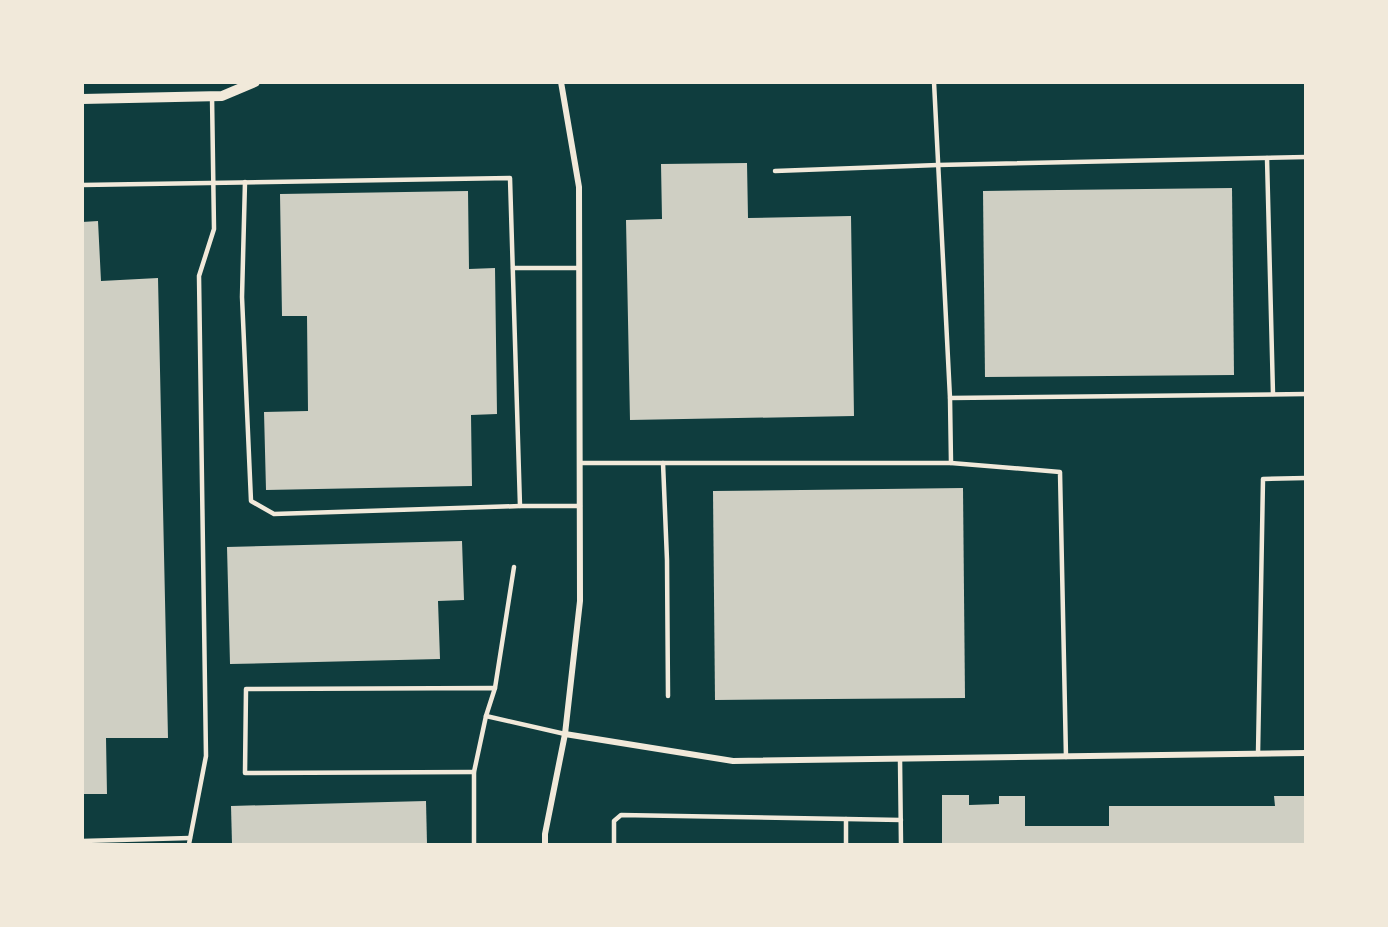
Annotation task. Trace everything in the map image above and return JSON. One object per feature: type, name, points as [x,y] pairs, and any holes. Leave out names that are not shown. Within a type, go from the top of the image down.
[{"type":"street","points":[[82,99],[222,96],[255,82]]},
{"type":"street","points":[[545,844],[565,734],[580,601],[579,187],[561,82]]},
{"type":"street","points":[[565,734],[733,761],[1305,753]]},
{"type":"lane","points":[[934,82],[950,398],[951,463]]},
{"type":"lane","points":[[82,841],[190,841],[206,756],[199,276],[214,229],[212,96]]},
{"type":"lane","points":[[775,171],[1305,157]]},
{"type":"lane","points":[[1267,158],[1274,394]]},
{"type":"lane","points":[[82,185],[510,178],[520,506]]},
{"type":"lane","points":[[245,182],[242,297],[251,501],[274,514],[580,506]]},
{"type":"lane","points":[[513,268],[579,268]]},
{"type":"lane","points":[[950,398],[1305,394]]},
{"type":"lane","points":[[580,463],[951,463],[1060,472],[1066,757]]},
{"type":"lane","points":[[663,463],[667,560],[668,696]]},
{"type":"lane","points":[[1258,753],[1263,479],[1305,478]]},
{"type":"lane","points":[[474,844],[474,772],[486,716],[495,688],[514,567]]},
{"type":"lane","points":[[474,772],[245,773],[246,689],[495,688]]},
{"type":"lane","points":[[486,716],[565,734]]},
{"type":"lane","points":[[900,759],[901,844]]},
{"type":"lane","points":[[614,844],[614,821],[621,815],[901,820]]},
{"type":"lane","points":[[846,819],[846,844]]},
{"type":"building","points":[[747,163],[748,218],[851,216],[854,416],[630,420],[626,220],[662,219],[661,164]]},
{"type":"building","points":[[1232,188],[1234,375],[985,377],[983,191]]},
{"type":"building","points":[[468,191],[469,269],[495,268],[497,414],[471,415],[472,486],[266,490],[264,412],[308,411],[307,316],[282,316],[280,194]]},
{"type":"building","points":[[98,221],[101,281],[158,278],[168,738],[106,738],[107,794],[82,794],[82,222]]},
{"type":"building","points":[[963,488],[965,698],[715,700],[713,491]]},
{"type":"building","points":[[462,541],[464,600],[438,601],[440,659],[230,664],[227,547]]},
{"type":"building","points":[[942,795],[969,795],[969,805],[999,804],[999,796],[1025,796],[1025,826],[1109,826],[1109,806],[1275,806],[1274,796],[1306,796],[1306,844],[942,844]]},
{"type":"building","points":[[426,801],[427,844],[232,844],[231,806]]}]
